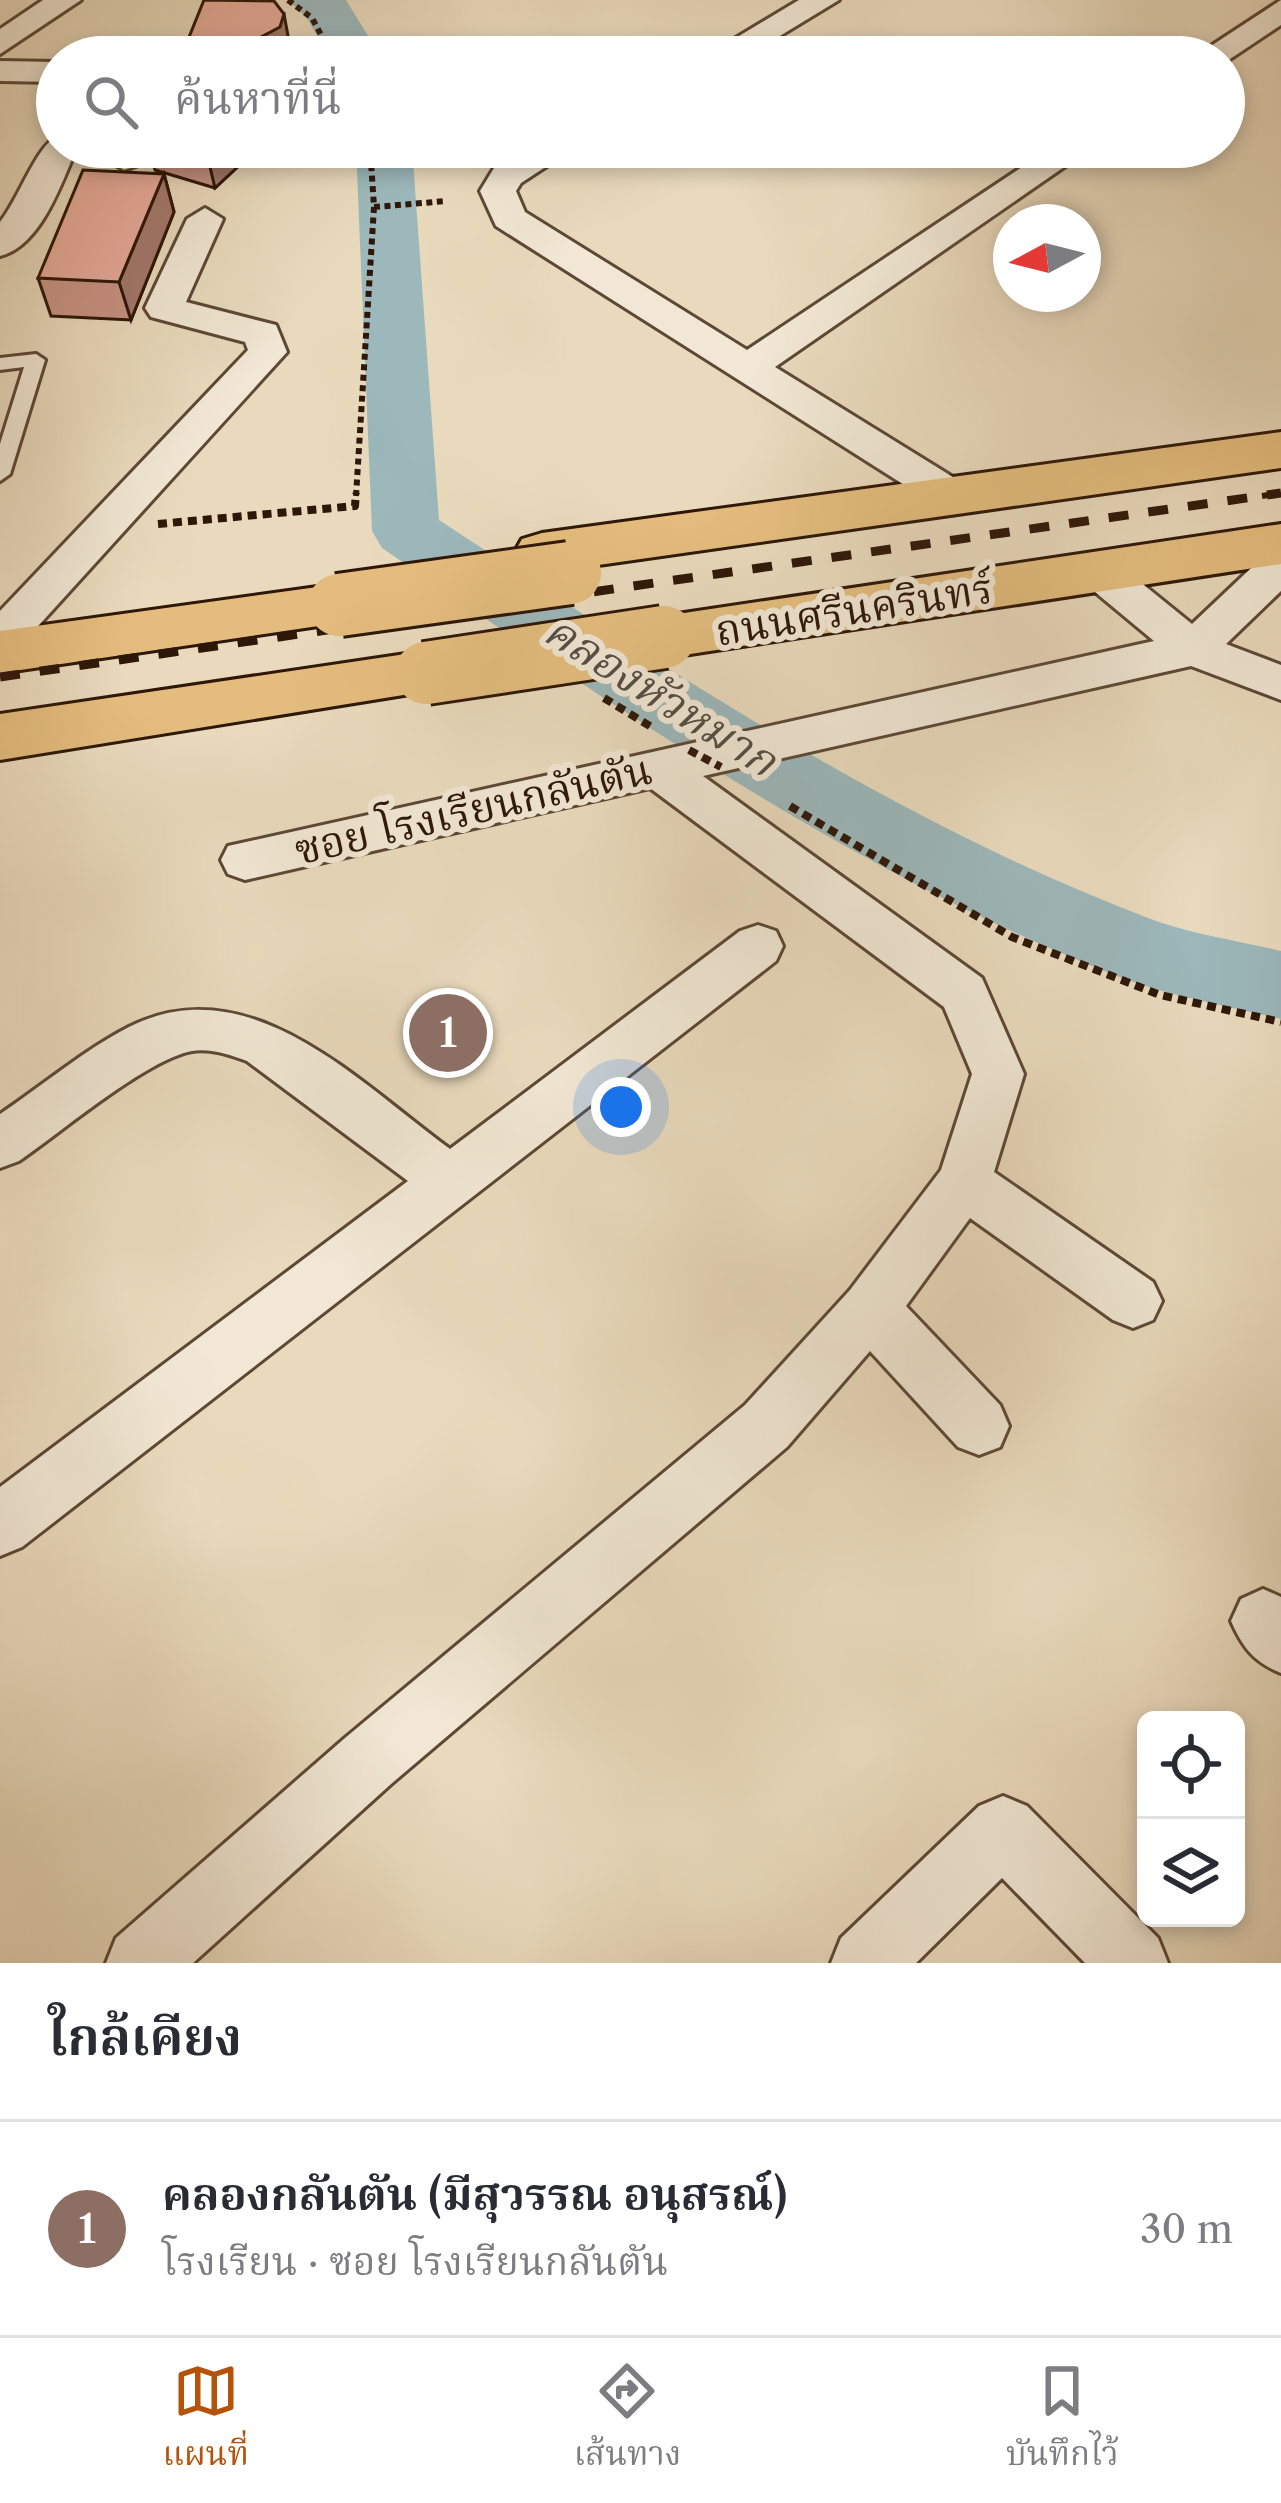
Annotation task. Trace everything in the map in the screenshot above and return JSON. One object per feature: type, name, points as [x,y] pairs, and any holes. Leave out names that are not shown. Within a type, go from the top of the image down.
[{"type":"main road","points":[[5,634],[556,563],[781,542],[934,499],[1281,450]]},
{"type":"main road","name":"ถนนศรีนครินทร์","points":[[0,737],[410,661],[648,626],[778,596],[953,594],[1281,544]]},
{"type":"main road","points":[[0,704],[410,661]]},
{"type":"street","points":[[0,105],[6,62],[64,0]]},
{"type":"street","points":[[759,36],[823,0]]},
{"type":"street","points":[[1242,36],[1281,10]]},
{"type":"street","points":[[6,62],[36,68]]},
{"type":"street","points":[[0,245],[34,205],[51,168]]},
{"type":"street","points":[[521,168],[507,176],[498,191],[509,218],[750,366],[934,499]]},
{"type":"street","points":[[750,366],[1045,168]]},
{"type":"street","points":[[5,634],[268,352],[262,334],[164,308],[205,218]]},
{"type":"street","points":[[1193,649],[1281,565]]},
{"type":"street","points":[[1098,571],[1193,649],[1281,682]]},
{"type":"street","name":"ซอย โรงเรียนกลันตัน","points":[[245,860],[703,765],[797,737],[1193,649]]},
{"type":"street","points":[[141,1963],[368,1761],[766,1426],[870,1309],[964,1182],[998,1074],[964,993],[703,765]]},
{"type":"street","points":[[0,1525],[758,946]]},
{"type":"street","points":[[0,1144],[148,1042],[194,1028],[216,1029],[263,1043],[451,1181]]},
{"type":"street","points":[[964,1182],[1133,1301]]},
{"type":"street","points":[[870,1309],[980,1426]]},
{"type":"street","points":[[866,1963],[1004,1830],[1133,1963]]},
{"type":"lane","points":[[0,364],[36,360],[0,473]]},
{"type":"path","points":[[288,0],[312,18],[322,36]]},
{"type":"path","points":[[150,525],[355,506],[374,207],[371,168]]},
{"type":"path","points":[[374,207],[447,202]]},
{"type":"path","points":[[587,688],[703,765]]},
{"type":"path","points":[[781,801],[1012,937],[1160,995],[1281,1022]]},
{"type":"building","points":[[204,0],[274,1],[284,14],[280,27],[263,36],[189,36]]},
{"type":"building","points":[[83,170],[164,174],[119,282],[38,278]]},
{"type":"waterway","name":"คลองหัวหมาก","points":[[314,0],[327,9],[343,36]]},
{"type":"waterway","name":"คลองหัวหมาก","points":[[385,168],[406,531],[631,682],[931,857],[1148,953],[1281,985]]},
{"type":"railway","points":[[0,677],[1281,493],[1262,496]]},
{"type":"place","name":"คลองกลันตัน (มีสุวรรณ อนุสรณ์)","points":[[448,1033]]}]
